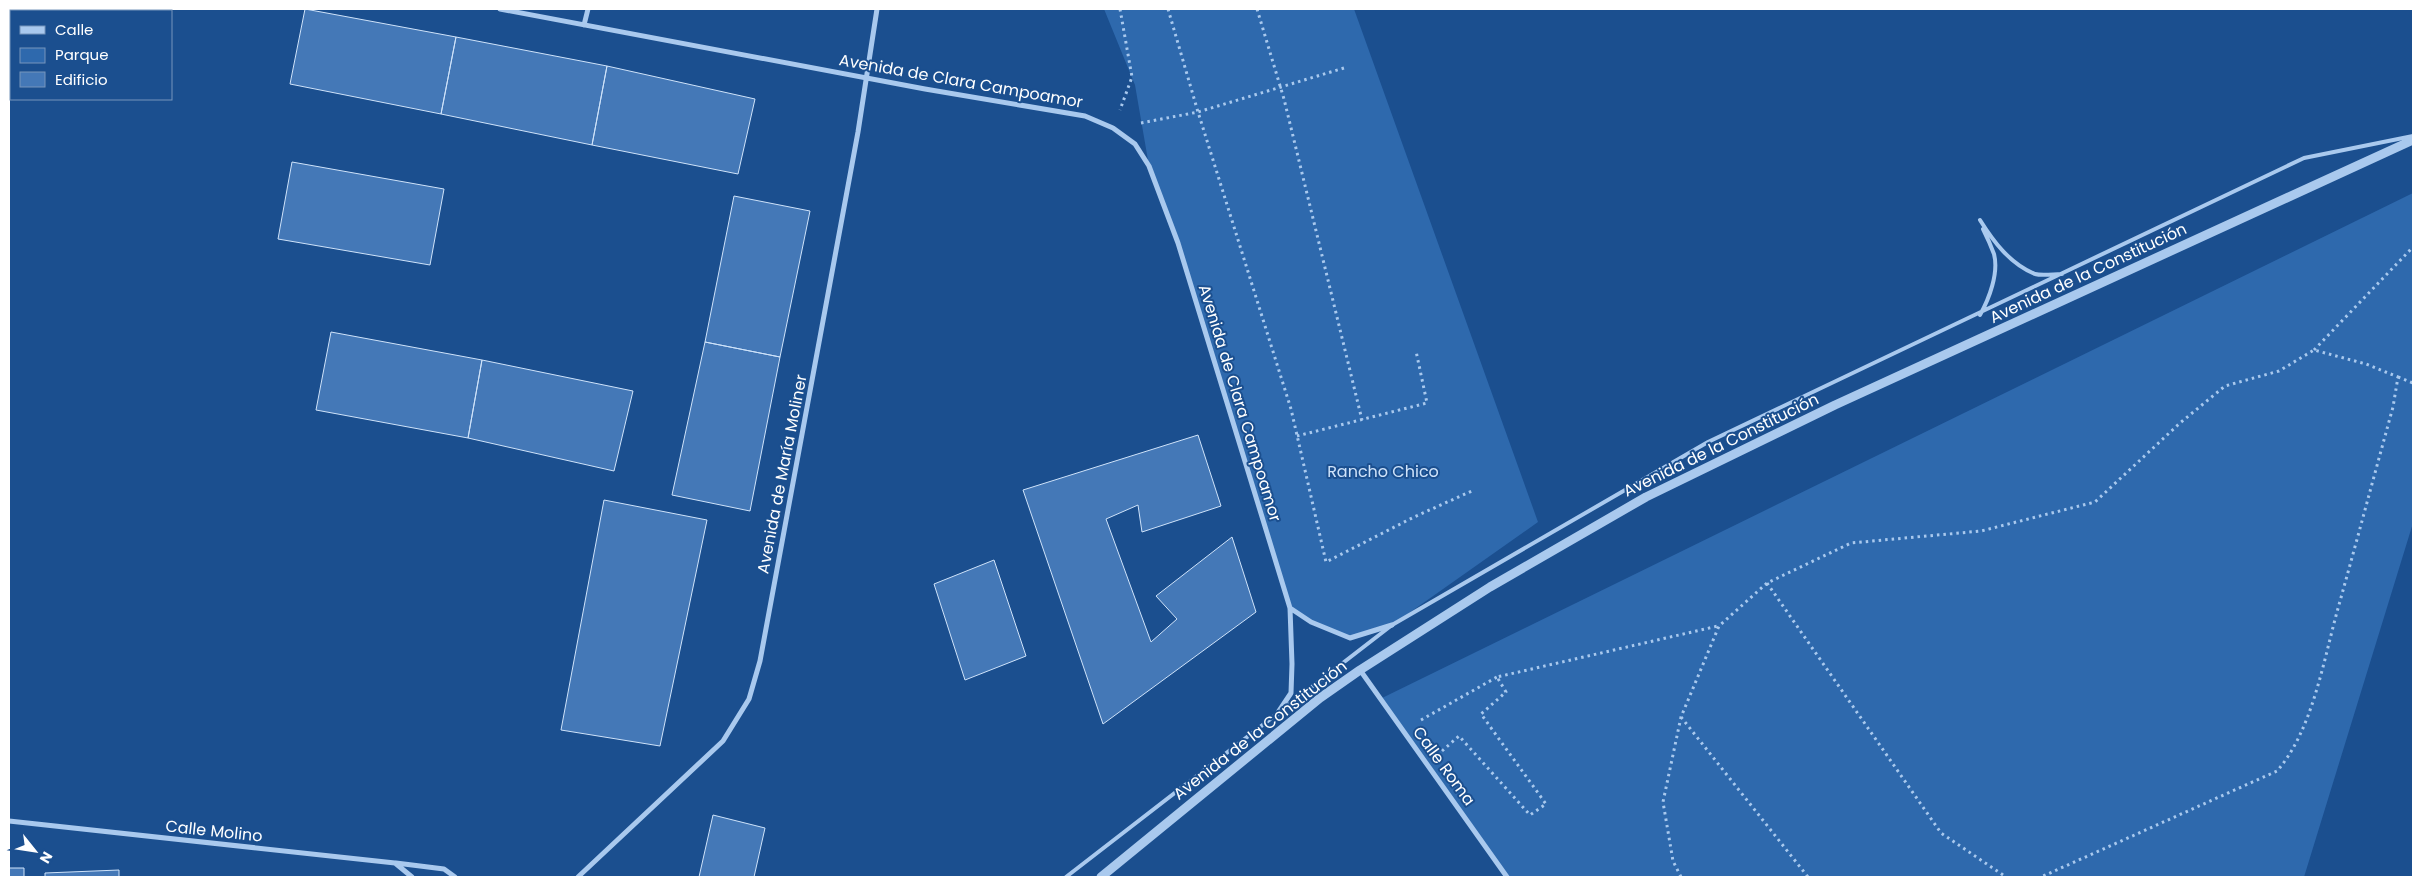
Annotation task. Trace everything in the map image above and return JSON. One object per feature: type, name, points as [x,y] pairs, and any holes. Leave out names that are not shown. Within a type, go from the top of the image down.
[{"type":"street","name":"Avenida de Clara Campoamor","points":[[500,9],[925,89],[1085,116],[1113,128],[1135,144],[1149,166],[1178,243],[1290,608],[1291,694],[1277,714]]},
{"type":"street","points":[[584,25],[588,9]]},
{"type":"street","name":"Avenida de María Moliner","points":[[578,877],[723,741],[749,700],[762,652],[858,132],[877,9]]},
{"type":"street","name":"Avenida de la Constitución","points":[[1100,877],[1320,698],[1360,670],[1490,588],[1646,497],[1835,405],[2413,138]]},
{"type":"street","points":[[1290,608],[1311,622],[1350,638],[1392,625]]},
{"type":"street","name":"Calle Roma","points":[[1360,670],[1428,763],[1507,877]]},
{"type":"street","name":"Calle Molino","points":[[9,821],[395,862],[444,869],[455,877]]},
{"type":"street","points":[[395,862],[412,877]]},
{"type":"lane","points":[[1066,877],[1392,625],[1708,442],[1980,315],[2304,158],[2413,138]]},
{"type":"lane","points":[[1980,315],[1986,304],[1993,280],[1994,256],[1980,220],[1994,242],[2016,263],[2036,274],[2064,274]]},
{"type":"path","points":[[1113,128],[1132,76],[1120,9]]},
{"type":"path","points":[[1168,9],[1198,112],[1288,400],[1326,562],[1414,517],[1474,490]]},
{"type":"path","points":[[1257,9],[1280,88],[1362,420]]},
{"type":"path","points":[[1113,128],[1198,112],[1344,68]]},
{"type":"path","points":[[1681,877],[1673,862],[1663,802],[1682,717],[1719,626],[1767,583],[1851,543],[1981,531],[2095,502],[2180,423],[2226,386],[2279,371],[2314,350],[2413,248]]},
{"type":"path","points":[[2314,350],[2366,364],[2413,383]]},
{"type":"path","points":[[1297,436],[1427,403],[1416,351]]},
{"type":"path","points":[[2041,877],[2277,771],[2289,757],[2298,741],[2314,694],[2393,407],[2398,377]]},
{"type":"path","points":[[1767,583],[1941,833],[2006,877]]},
{"type":"path","points":[[1403,730],[1496,677],[1719,626]]},
{"type":"path","points":[[1428,763],[1459,736],[1530,815],[1546,804],[1481,714],[1506,692],[1496,677]]},
{"type":"path","points":[[1682,717],[1808,877]]},
{"type":"green space","name":"Rancho Chico","points":[[1104,9],[1354,9],[1538,522],[1392,625],[1350,638],[1311,622],[1290,608],[1178,243],[1149,166],[1135,85]]},
{"type":"green space","points":[[2413,193],[2413,523],[2304,877],[1507,877],[1380,699]]},
{"type":"building","points":[[305,9],[456,37],[441,114],[290,84]]},
{"type":"building","points":[[456,37],[607,66],[592,145],[441,114]]},
{"type":"building","points":[[607,66],[755,99],[738,174],[592,145]]},
{"type":"building","points":[[292,162],[444,189],[430,265],[278,239]]},
{"type":"building","points":[[734,196],[810,211],[780,357],[705,342]]},
{"type":"building","points":[[331,332],[482,360],[468,438],[316,410]]},
{"type":"building","points":[[705,342],[780,357],[750,511],[672,495]]},
{"type":"building","points":[[482,360],[633,391],[614,471],[468,438]]},
{"type":"building","points":[[1198,435],[1221,506],[1142,532],[1138,505],[1106,519],[1151,642],[1177,619],[1156,596],[1232,537],[1256,612],[1103,724],[1023,490]]},
{"type":"building","points":[[604,500],[707,520],[660,746],[561,730]]},
{"type":"building","points":[[994,560],[1026,656],[965,680],[934,584]]},
{"type":"building","points":[[713,815],[765,828],[754,877],[699,877]]},
{"type":"building","points":[[9,868],[24,868],[24,877],[9,877]]},
{"type":"building","points":[[119,870],[119,877],[45,877],[45,873]]}]
